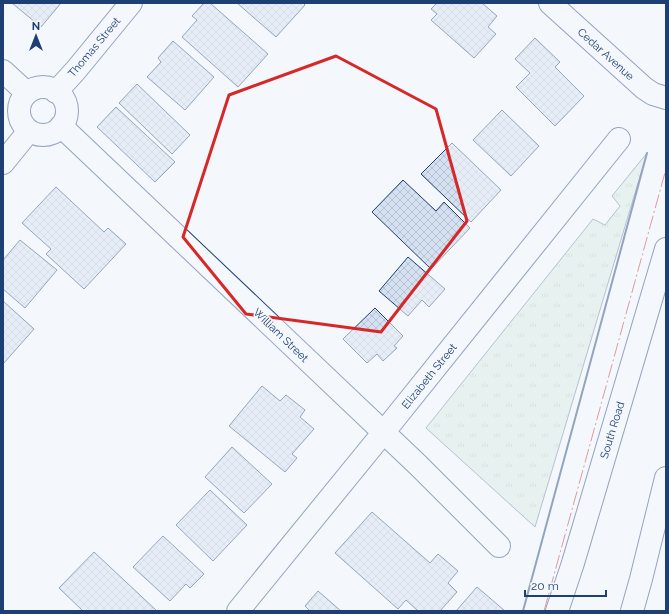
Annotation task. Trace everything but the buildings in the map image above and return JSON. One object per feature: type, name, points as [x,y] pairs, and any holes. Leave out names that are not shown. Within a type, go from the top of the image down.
[{"type":"main road","name":"Thomas Street","points":[[56,92],[76,70],[130,3]]},
{"type":"main road","name":"Cedar Avenue","points":[[550,3],[644,88],[652,94],[666,98]]},
{"type":"main road","points":[[3,71],[27,93]]},
{"type":"main road","points":[[36,88],[44,88],[52,89],[62,97],[66,104],[67,111],[61,126],[52,133],[44,135],[30,131],[23,125],[19,108],[27,93],[36,88]]},
{"type":"main road","name":"William Street","points":[[61,126],[418,465],[498,546]]},
{"type":"main road","points":[[3,163],[30,131]]},
{"type":"main road","name":"Elizabeth Street","points":[[238,611],[619,139]]},
{"type":"main road","name":"South Road","points":[[557,611],[573,563],[666,249]]},
{"type":"main road","points":[[632,611],[666,478]]},
{"type":"highlighted area","points":[[336,56],[436,109],[467,221],[381,332],[246,314],[183,237],[229,95]]},
{"type":"green space","points":[[647,153],[535,527],[426,428],[593,219],[605,225],[620,206],[612,196]]},
{"type":"wall","points":[[523,611],[647,153]]},
{"type":"power","points":[[544,611],[666,169]]}]
